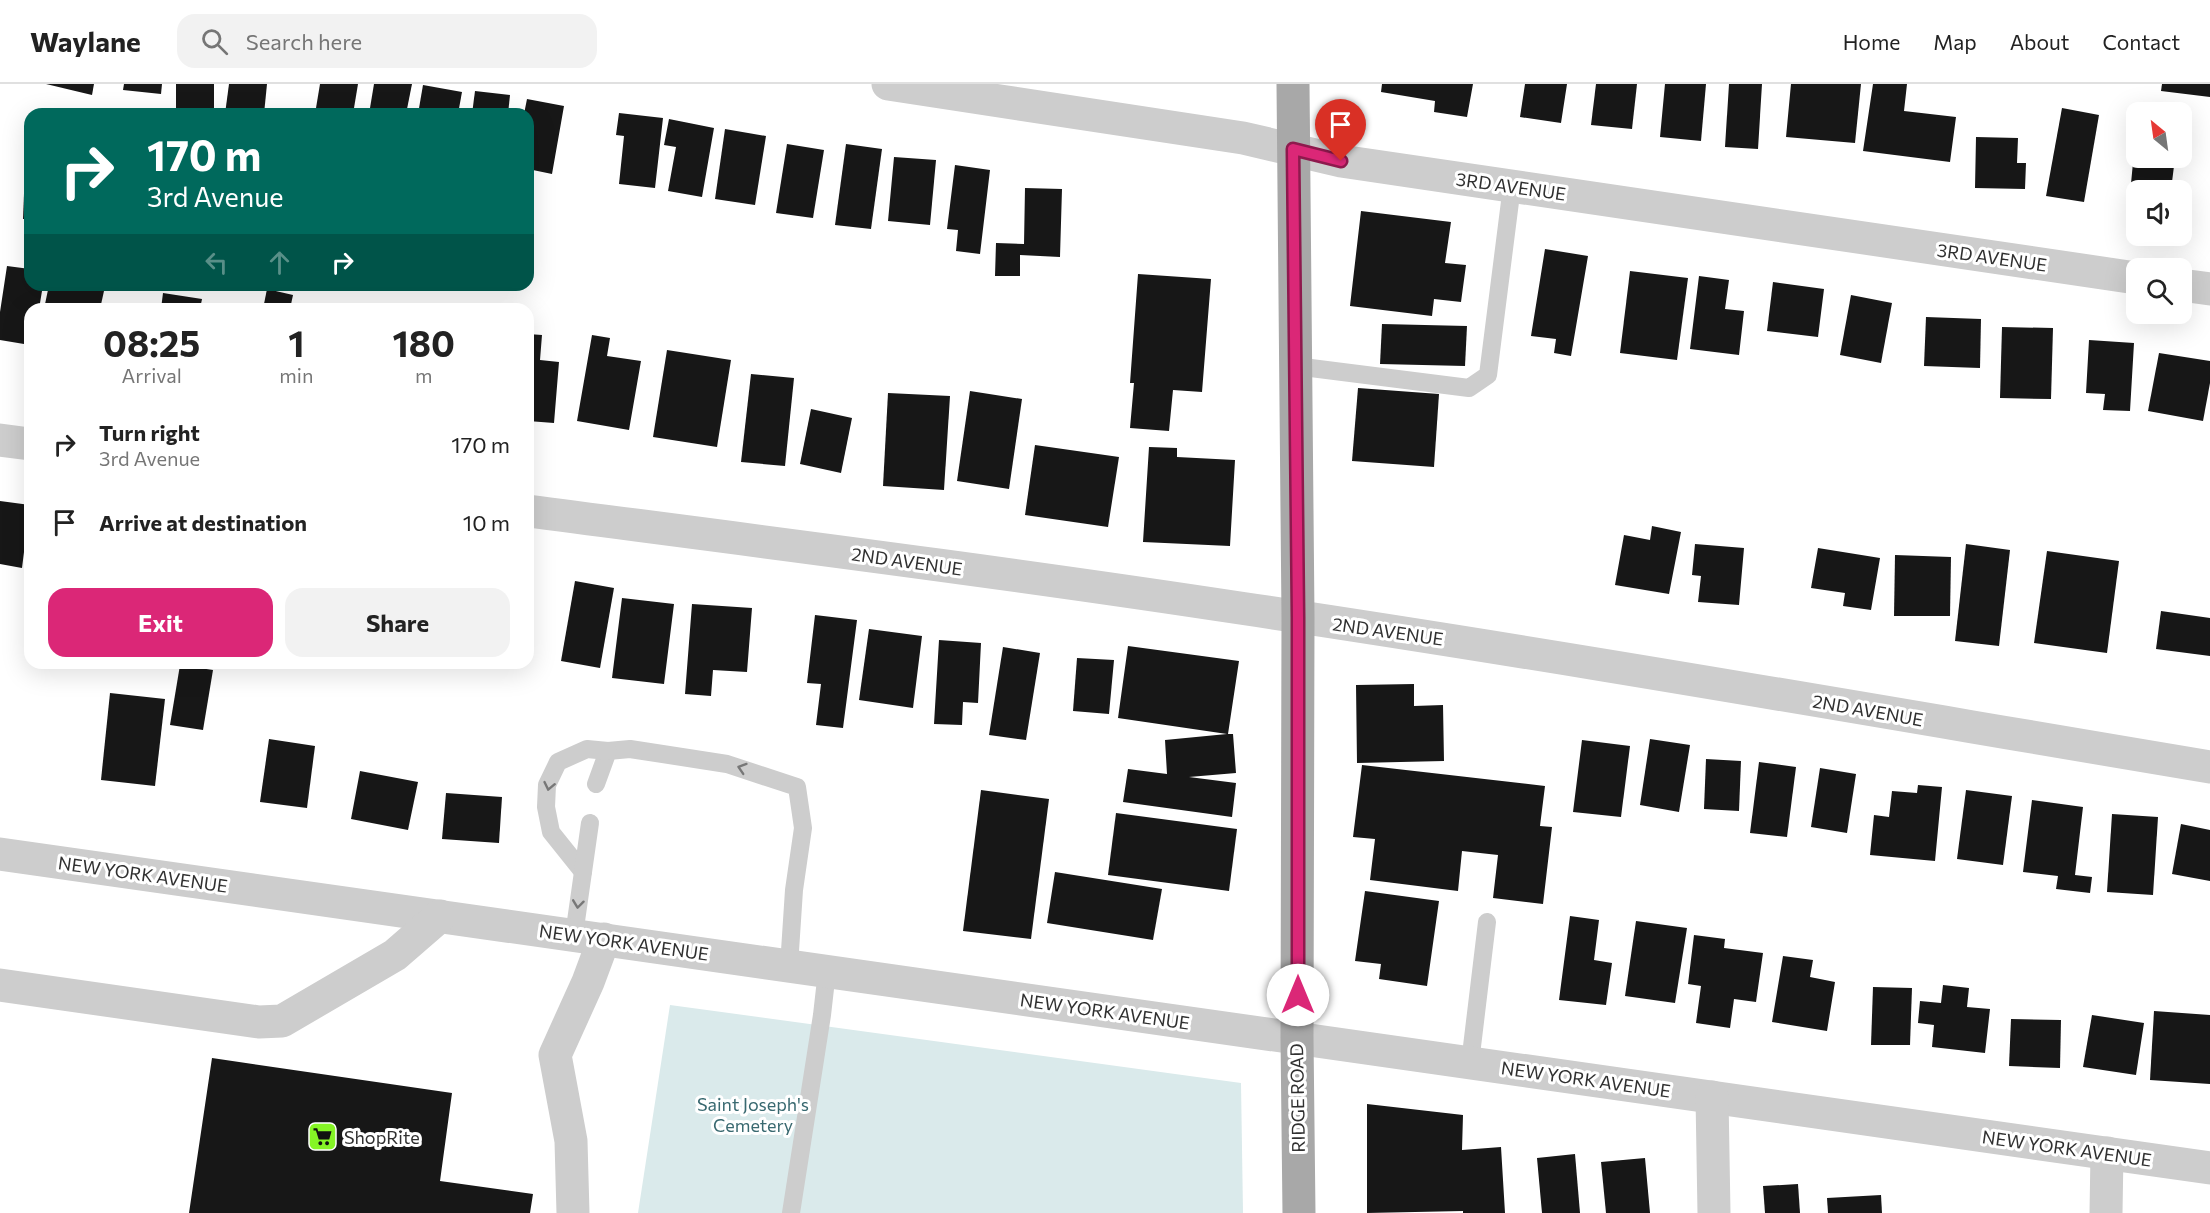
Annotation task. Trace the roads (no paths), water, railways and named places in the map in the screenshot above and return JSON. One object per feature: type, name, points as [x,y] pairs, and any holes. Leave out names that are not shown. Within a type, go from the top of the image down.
[{"type":"main road","name":"RIDGE ROAD","points":[[1293,84],[1298,617],[1299,1213]]},
{"type":"street","name":"3RD AVENUE","points":[[888,84],[1243,138],[1341,161],[2126,277]]},
{"type":"street","points":[[2192,287],[2210,289]]},
{"type":"street","points":[[0,440],[24,443]]},
{"type":"street","name":"2ND AVENUE","points":[[534,512],[1101,587],[1453,640],[2210,767]]},
{"type":"street","name":"NEW YORK AVENUE","points":[[0,854],[2210,1168]]},
{"type":"street","points":[[0,985],[259,1022],[282,1021],[395,955],[440,916]]},
{"type":"street","points":[[573,1213],[571,1141],[555,1055],[588,982],[589,937]]},
{"type":"street","points":[[1712,1097],[1714,1213]]},
{"type":"street","points":[[2106,1213],[2107,1153]]},
{"type":"lane","points":[[1295,366],[1469,388],[1488,375],[1512,186]]},
{"type":"lane","points":[[583,872],[551,832],[546,807],[547,784],[558,762],[587,749],[608,751],[630,749],[727,764],[797,787],[802,828],[794,890],[789,966]]},
{"type":"lane","points":[[596,784],[608,751]]},
{"type":"lane","points":[[589,937],[583,872],[590,823]]},
{"type":"lane","points":[[1470,1063],[1486,922]]},
{"type":"lane","points":[[791,1213],[827,971]]},
{"type":"place","name":"ShopRite","points":[[323,1137]]},
{"type":"park label","name":"Saint Joseph's Cemetery","points":[[753,1114]]}]
